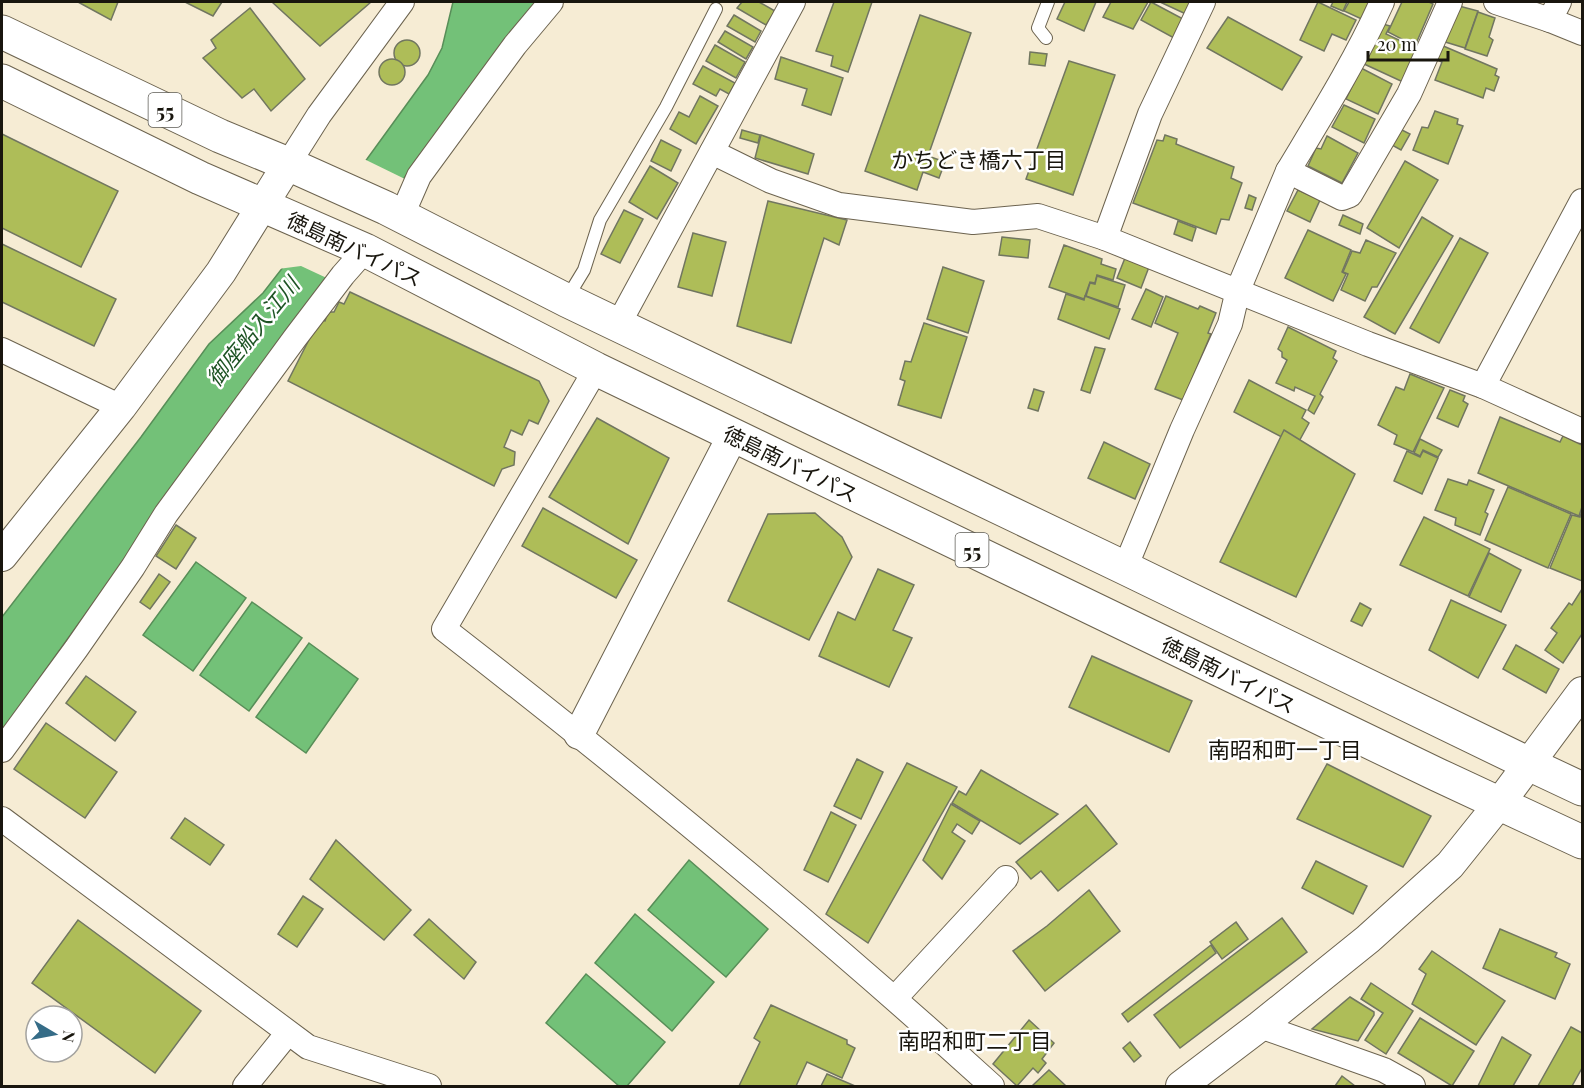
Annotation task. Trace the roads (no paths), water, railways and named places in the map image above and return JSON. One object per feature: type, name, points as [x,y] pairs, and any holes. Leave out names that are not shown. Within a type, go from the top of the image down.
[{"type":"highway","name":"55","points":[[2,32],[220,136],[394,212],[566,300],[1582,789]]},
{"type":"highway","name":"徳島南バイパス","points":[[2,81],[200,178],[361,248],[596,369],[1582,842]]},
{"type":"street","points":[[2,556],[120,407],[221,272],[319,115],[402,2]]},
{"type":"street","points":[[394,212],[515,45],[551,2]]},
{"type":"street","points":[[618,325],[793,2]]},
{"type":"street","points":[[1105,238],[1150,114],[1203,2]]},
{"type":"street","points":[[1125,568],[1182,430],[1230,324],[1238,290],[1287,171],[1352,60],[1382,2]]},
{"type":"street","points":[[1287,171],[1342,198],[1350,195],[1409,94],[1450,2]]},
{"type":"street","points":[[1496,2],[1554,11],[1582,33]]},
{"type":"street","points":[[712,152],[771,181],[839,205],[973,222],[1038,216],[1105,238],[1368,344],[1483,386],[1582,431]]},
{"type":"street","points":[[1483,386],[1582,201]]},
{"type":"street","points":[[2,750],[76,650],[173,504],[361,248]]},
{"type":"street","points":[[2,350],[120,407]]},
{"type":"street","points":[[596,369],[444,629],[579,734],[895,998],[992,1086]]},
{"type":"street","points":[[579,734],[733,435]]},
{"type":"street","points":[[1181,1086],[1368,939],[1450,865],[1499,804],[1582,692]]},
{"type":"street","points":[[2,819],[287,1034],[308,1047],[429,1086]]},
{"type":"street","points":[[895,998],[1006,878]]},
{"type":"street","points":[[1260,1026],[1384,1070],[1413,1086]]},
{"type":"street","points":[[245,1086],[287,1034]]},
{"type":"lane","points":[[1046,38],[1038,27],[1048,2]]},
{"type":"lane","points":[[566,300],[584,270],[600,220],[666,107],[716,9]]},
{"type":"water","name":"御座船入江川","points":[[453,2],[544,2],[432,140],[2,731],[2,617],[141,437],[209,344],[263,293],[367,159],[428,75],[442,48]]},
{"type":"water","points":[[196,562],[246,598],[193,671],[143,635]]},
{"type":"water","points":[[252,602],[302,638],[249,711],[200,675]]},
{"type":"water","points":[[309,643],[358,679],[306,753],[256,717]]},
{"type":"water","points":[[689,860],[768,929],[726,977],[648,910]]},
{"type":"water","points":[[635,914],[714,982],[672,1031],[595,963]]},
{"type":"water","points":[[586,974],[665,1042],[627,1086],[619,1086],[546,1023]]},
{"type":"district","name":"かちどき橋六丁目","points":[[979,159]]},
{"type":"district","name":"南昭和町一丁目","points":[[1285,749]]},
{"type":"district","name":"南昭和町二丁目","points":[[975,1040]]}]
